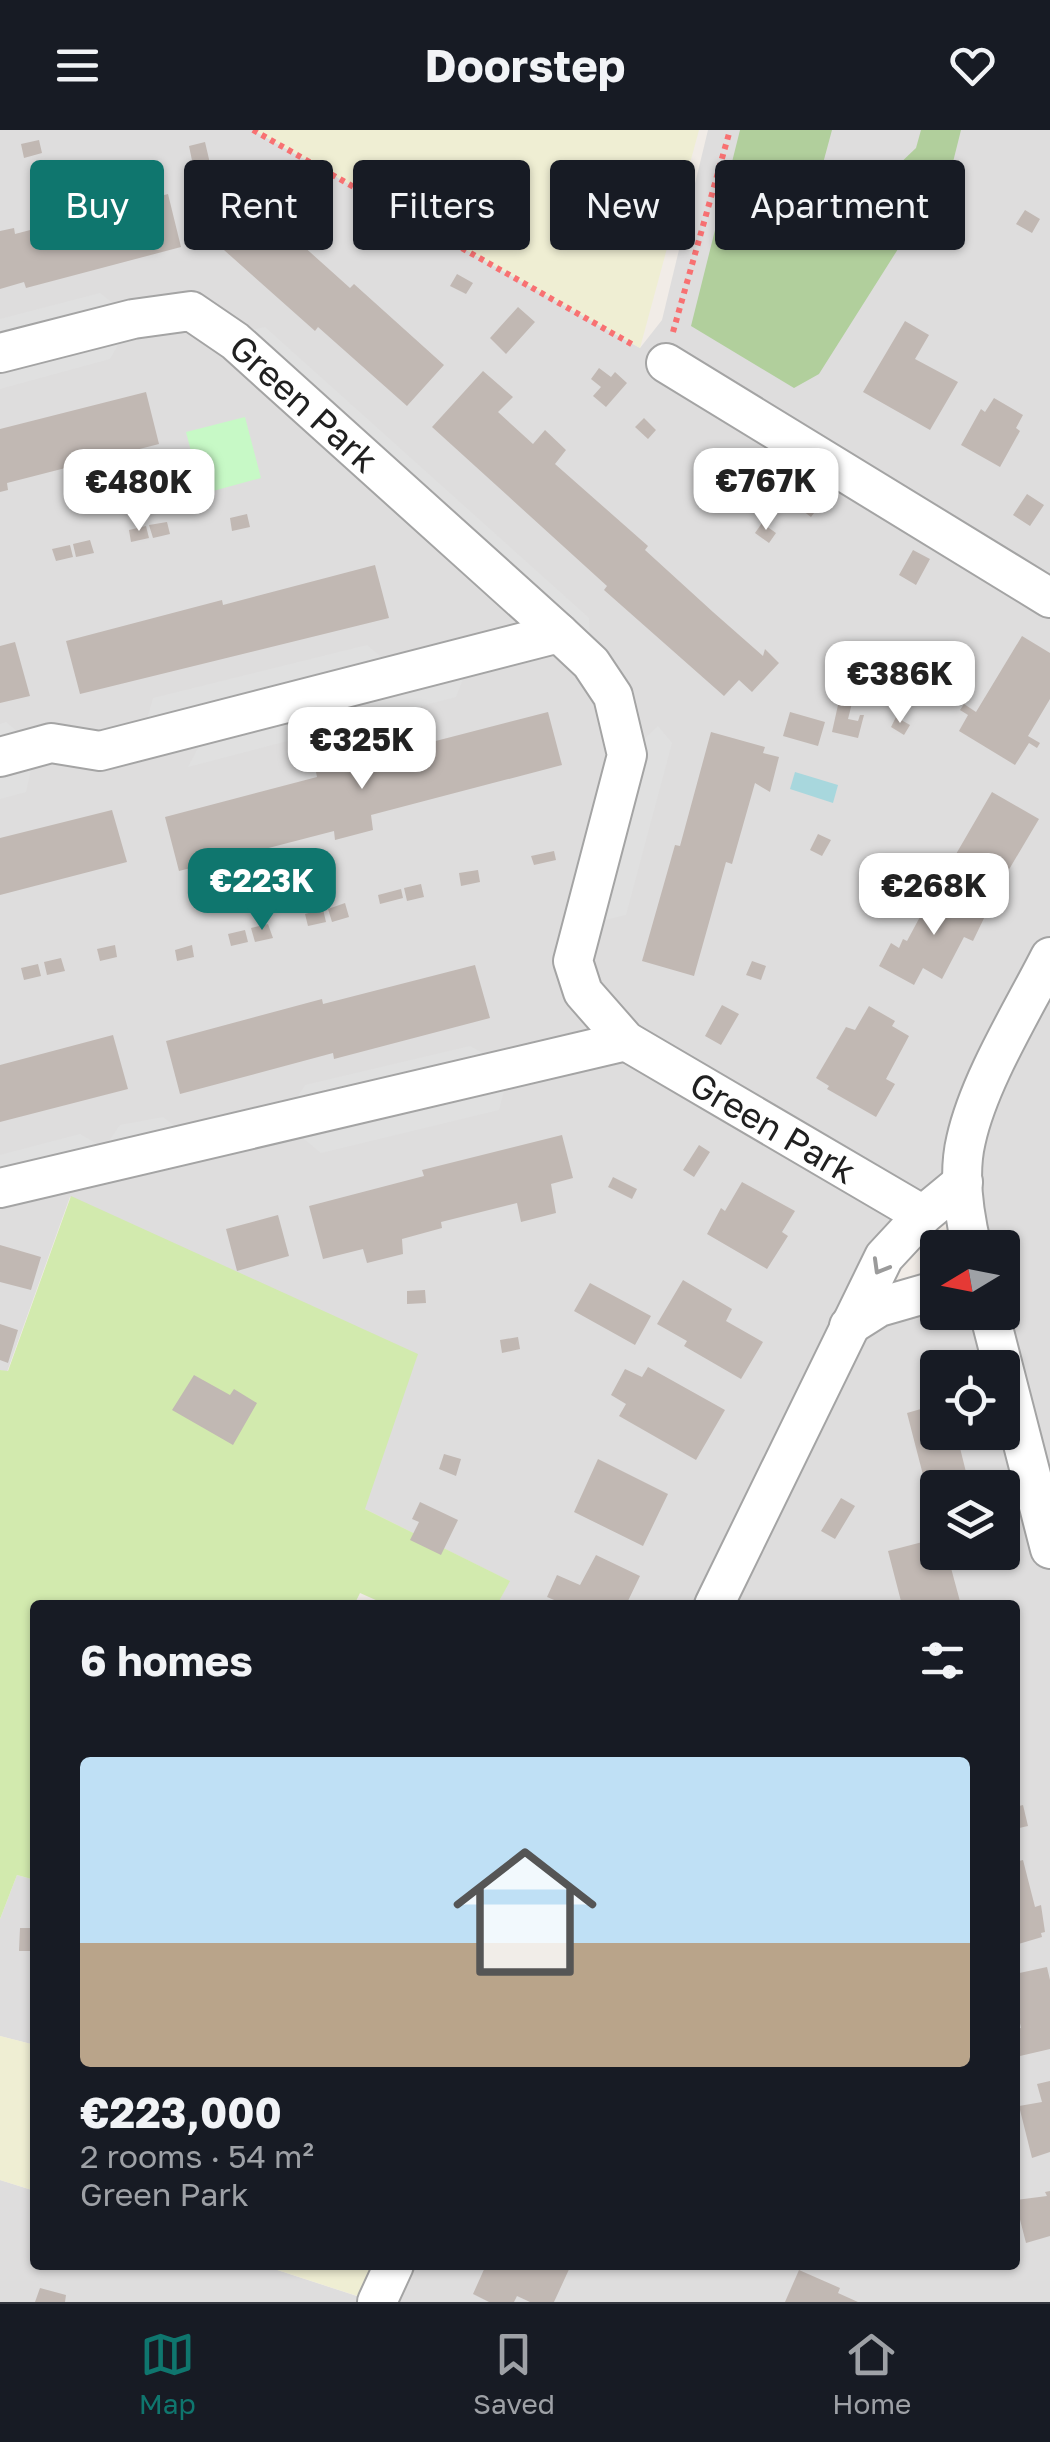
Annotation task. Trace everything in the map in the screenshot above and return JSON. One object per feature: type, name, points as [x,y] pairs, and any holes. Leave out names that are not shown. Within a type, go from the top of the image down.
[{"type":"street","name":"Green Park","points":[[0,353],[133,319],[190,311],[236,340],[591,663],[613,696],[626,754],[573,962],[583,992],[626,1042],[923,1215]]},
{"type":"street","points":[[666,363],[1050,598]]},
{"type":"street","points":[[0,757],[50,744],[100,751],[558,633]]},
{"type":"street","points":[[970,1230],[963,1182],[965,1142],[977,1105],[1050,957]]},
{"type":"street","points":[[0,1188],[626,1042]]},
{"type":"street","points":[[716,1600],[884,1257],[923,1215],[963,1182]]},
{"type":"street","points":[[848,1326],[879,1307],[920,1295]]},
{"type":"street","points":[[994,1330],[1050,1549]]},
{"type":"street","points":[[376,2302],[392,2270]]},
{"type":"path","points":[[253,130],[666,363],[730,130]]},
{"type":"shaded area","points":[[0,130],[253,130],[306,160],[184,160],[184,250],[333,250],[333,175],[353,186],[353,250],[466,250],[640,348],[662,320],[679,250],[695,250],[695,184],[708,130],[1050,130],[1050,2302],[376,2302],[392,2270],[1020,2270],[1020,1600],[500,1600],[509,1581],[365,1509],[70,1197],[7,1372],[0,1370]]},
{"type":"shaded area","points":[[100,293],[133,319],[110,359],[0,389],[0,319]]},
{"type":"shaded area","points":[[265,327],[589,618],[591,663],[228,335]]},
{"type":"shaded area","points":[[367,645],[401,674],[472,656],[456,697],[188,767],[211,724],[141,740],[153,698]]},
{"type":"shaded area","points":[[6,722],[36,747],[26,792],[0,799],[0,724]]},
{"type":"shaded area","points":[[658,726],[672,743],[626,915],[582,926],[627,755]]},
{"type":"shaded area","points":[[470,1046],[510,1068],[499,1110],[321,1153],[282,1121],[305,1085]]},
{"type":"shaded area","points":[[163,1117],[195,1142],[0,1188],[0,1155],[80,1134],[104,1148],[120,1125]]},
{"type":"shaded area","points":[[17,1875],[30,1879],[30,2044],[0,2036],[0,1919]]},
{"type":"shaded area","points":[[0,2180],[30,2189],[30,2270],[277,2270],[375,2302],[0,2302]]},
{"type":"green space","points":[[253,130],[699,130],[691,160],[550,160],[550,250],[667,250],[640,348],[466,250],[530,250],[530,160],[353,160],[353,186],[333,175],[333,160],[306,160]]},
{"type":"green space","points":[[740,130],[832,130],[824,160],[732,160]]},
{"type":"green space","points":[[921,130],[961,130],[954,160],[903,160],[916,148]]},
{"type":"green space","points":[[715,230],[715,250],[897,250],[819,374],[794,388],[691,326]]},
{"type":"green space","points":[[245,417],[261,478],[202,494],[186,432]]},
{"type":"green space","points":[[71,1196],[418,1354],[365,1509],[510,1581],[500,1600],[376,1600],[360,1593],[356,1600],[30,1600],[30,1879],[17,1875],[0,1919],[0,1370],[8,1371]]},
{"type":"green space","points":[[0,2036],[30,2044],[30,2189],[0,2180]]},
{"type":"green space","points":[[277,2270],[392,2270],[376,2302]]},
{"type":"water","points":[[795,772],[838,785],[833,803],[790,789]]},
{"type":"building","points":[[39,140],[42,153],[24,158],[21,144]]},
{"type":"building","points":[[205,142],[209,160],[192,160],[189,146]]},
{"type":"building","points":[[168,194],[181,247],[26,288],[24,282],[0,289],[0,231],[14,228],[15,234],[30,230],[30,250],[164,250],[164,195]]},
{"type":"building","points":[[1025,210],[1040,219],[1032,233],[1016,224]]},
{"type":"building","points":[[224,250],[308,250],[350,288],[354,284],[444,365],[407,406],[318,327],[315,331]]},
{"type":"building","points":[[457,274],[473,283],[466,294],[450,286]]},
{"type":"building","points":[[518,307],[535,322],[506,354],[490,338]]},
{"type":"building","points":[[905,321],[929,335],[915,359],[958,382],[930,430],[863,392]]},
{"type":"building","points":[[599,368],[611,377],[615,372],[627,383],[606,407],[593,396],[601,387],[591,379]]},
{"type":"building","points":[[483,371],[513,397],[498,412],[533,444],[545,430],[566,450],[555,464],[648,546],[645,550],[713,612],[763,656],[765,649],[779,663],[752,692],[739,680],[724,696],[604,590],[607,586],[432,427]]},
{"type":"building","points":[[146,392],[159,444],[7,483],[8,490],[0,492],[0,429]]},
{"type":"building","points":[[994,398],[1023,415],[1016,428],[1020,431],[1000,467],[961,445],[981,409],[985,412]]},
{"type":"building","points":[[644,418],[656,430],[648,439],[635,427]]},
{"type":"building","points":[[703,469],[717,481],[709,491],[695,479]]},
{"type":"building","points":[[813,479],[830,492],[811,517],[794,504]]},
{"type":"building","points":[[1027,494],[1044,505],[1030,526],[1013,515]]},
{"type":"building","points":[[247,514],[250,527],[232,531],[230,518]]},
{"type":"building","points":[[167,522],[170,534],[153,538],[149,525]]},
{"type":"building","points":[[762,523],[776,533],[769,543],[755,533]]},
{"type":"building","points":[[146,526],[149,538],[131,542],[129,530]]},
{"type":"building","points":[[90,540],[94,553],[76,557],[73,544]]},
{"type":"building","points":[[70,545],[73,557],[56,561],[52,549]]},
{"type":"building","points":[[913,550],[930,559],[916,585],[899,575]]},
{"type":"building","points":[[375,565],[389,618],[80,694],[66,641]]},
{"type":"building","points":[[1022,636],[1050,653],[1050,699],[1028,736],[1040,743],[1037,748],[1029,743],[1015,765],[959,731],[968,715],[960,710],[964,704],[976,712]]},
{"type":"building","points":[[15,642],[30,696],[0,703],[0,646]]},
{"type":"building","points":[[858,642],[877,654],[864,676],[845,664]]},
{"type":"building","points":[[840,696],[853,699],[848,719],[858,721],[864,715],[858,738],[832,732]]},
{"type":"building","points":[[548,712],[562,765],[371,815],[373,830],[335,840],[334,831],[179,871],[165,817],[317,777],[316,772]]},
{"type":"building","points":[[790,712],[825,722],[818,746],[783,736]]},
{"type":"building","points":[[896,717],[910,725],[904,735],[891,727]]},
{"type":"building","points":[[711,732],[765,747],[763,753],[779,757],[770,792],[755,783],[732,864],[726,862],[694,976],[642,961],[675,845],[680,846]]},
{"type":"building","points":[[992,792],[1039,819],[998,888],[952,861]]},
{"type":"building","points":[[112,810],[127,862],[0,895],[0,838]]},
{"type":"building","points":[[818,834],[831,840],[822,856],[810,850]]},
{"type":"building","points":[[554,851],[556,860],[534,865],[531,856]]},
{"type":"building","points":[[478,870],[480,882],[461,886],[459,873]]},
{"type":"building","points":[[421,884],[424,897],[407,901],[404,888]]},
{"type":"building","points":[[936,887],[986,914],[973,941],[964,937],[942,979],[923,968],[914,985],[879,966],[891,943],[899,948],[903,939],[907,941]]},
{"type":"building","points":[[401,889],[403,898],[380,904],[378,895]]},
{"type":"building","points":[[345,903],[349,917],[332,922],[328,909]]},
{"type":"building","points":[[323,909],[326,922],[308,926],[305,914]]},
{"type":"building","points":[[268,924],[273,938],[255,942],[251,928]]},
{"type":"building","points":[[245,930],[248,942],[231,946],[228,934]]},
{"type":"building","points":[[115,945],[117,957],[100,961],[97,949]]},
{"type":"building","points":[[192,945],[194,957],[177,961],[175,950]]},
{"type":"building","points":[[61,958],[65,971],[47,975],[44,962]]},
{"type":"building","points":[[752,961],[766,966],[761,980],[746,975]]},
{"type":"building","points":[[38,964],[41,976],[24,980],[21,968]]},
{"type":"building","points":[[475,965],[490,1018],[334,1059],[333,1053],[180,1094],[166,1041],[322,999],[323,1004]]},
{"type":"building","points":[[722,1005],[739,1014],[721,1045],[705,1036]]},
{"type":"building","points":[[869,1006],[895,1021],[892,1026],[909,1036],[886,1079],[895,1084],[876,1117],[827,1089],[829,1086],[816,1078],[846,1027],[855,1030]]},
{"type":"building","points":[[113,1035],[128,1089],[0,1122],[0,1065]]},
{"type":"building","points":[[562,1135],[573,1178],[551,1184],[556,1213],[521,1222],[517,1203],[441,1222],[442,1228],[402,1239],[403,1254],[367,1263],[363,1249],[323,1259],[309,1206],[424,1176],[422,1170]]},
{"type":"building","points":[[699,1145],[710,1152],[694,1177],[683,1170]]},
{"type":"building","points":[[613,1177],[637,1189],[632,1199],[608,1187]]},
{"type":"building","points":[[742,1182],[795,1211],[782,1232],[788,1236],[767,1269],[707,1234]]},
{"type":"building","points":[[278,1215],[289,1256],[237,1271],[226,1229]]},
{"type":"building","points":[[0,1245],[41,1257],[31,1290],[0,1282]]},
{"type":"building","points":[[683,1280],[732,1309],[726,1321],[763,1342],[741,1379],[684,1346],[687,1341],[657,1324]]},
{"type":"building","points":[[590,1283],[651,1316],[635,1345],[574,1311]]},
{"type":"building","points":[[425,1290],[426,1303],[407,1304],[407,1291]]},
{"type":"building","points":[[0,1324],[18,1330],[8,1363],[0,1360]]},
{"type":"building","points":[[518,1337],[520,1349],[502,1353],[500,1340]]},
{"type":"building","points":[[648,1367],[725,1410],[696,1460],[619,1416],[626,1404],[611,1395],[625,1369],[642,1377]]},
{"type":"building","points":[[194,1375],[230,1395],[234,1389],[257,1403],[233,1445],[172,1410]]},
{"type":"building","points":[[920,1409],[920,1450],[960,1450],[966,1470],[922,1470],[907,1413]]},
{"type":"building","points":[[444,1454],[461,1459],[456,1476],[439,1469]]},
{"type":"building","points":[[598,1459],[668,1494],[643,1546],[574,1512]]},
{"type":"building","points":[[841,1498],[855,1506],[835,1539],[821,1531]]},
{"type":"building","points":[[420,1502],[458,1520],[441,1555],[410,1540],[419,1522],[412,1519]]},
{"type":"building","points":[[920,1543],[920,1570],[952,1570],[960,1600],[901,1600],[888,1551]]},
{"type":"building","points":[[596,1555],[640,1576],[628,1600],[547,1597],[557,1575],[580,1585]]},
{"type":"building","points":[[1023,1805],[1028,1826],[1020,1828]]},
{"type":"building","points":[[1023,1860],[1035,1907],[1041,1905],[1045,1932],[1042,1937],[1020,1944]]},
{"type":"building","points":[[20,1928],[30,1928],[30,1951],[19,1951]]},
{"type":"building","points":[[1047,1967],[1050,2049],[1020,2056],[1021,2028],[1020,1973]]},
{"type":"building","points":[[1050,2081],[1050,2152],[1032,2158],[1020,2106],[1042,2102],[1037,2084]]},
{"type":"building","points":[[1050,2191],[1050,2236],[1026,2243],[1020,2199],[1047,2196],[1045,2192]]},
{"type":"building","points":[[484,2270],[569,2270],[554,2302],[530,2302],[517,2296],[514,2302],[489,2302],[473,2294]]},
{"type":"building","points":[[799,2270],[840,2288],[838,2293],[858,2302],[785,2302]]},
{"type":"building","points":[[40,2288],[66,2295],[65,2302],[35,2302]]}]
